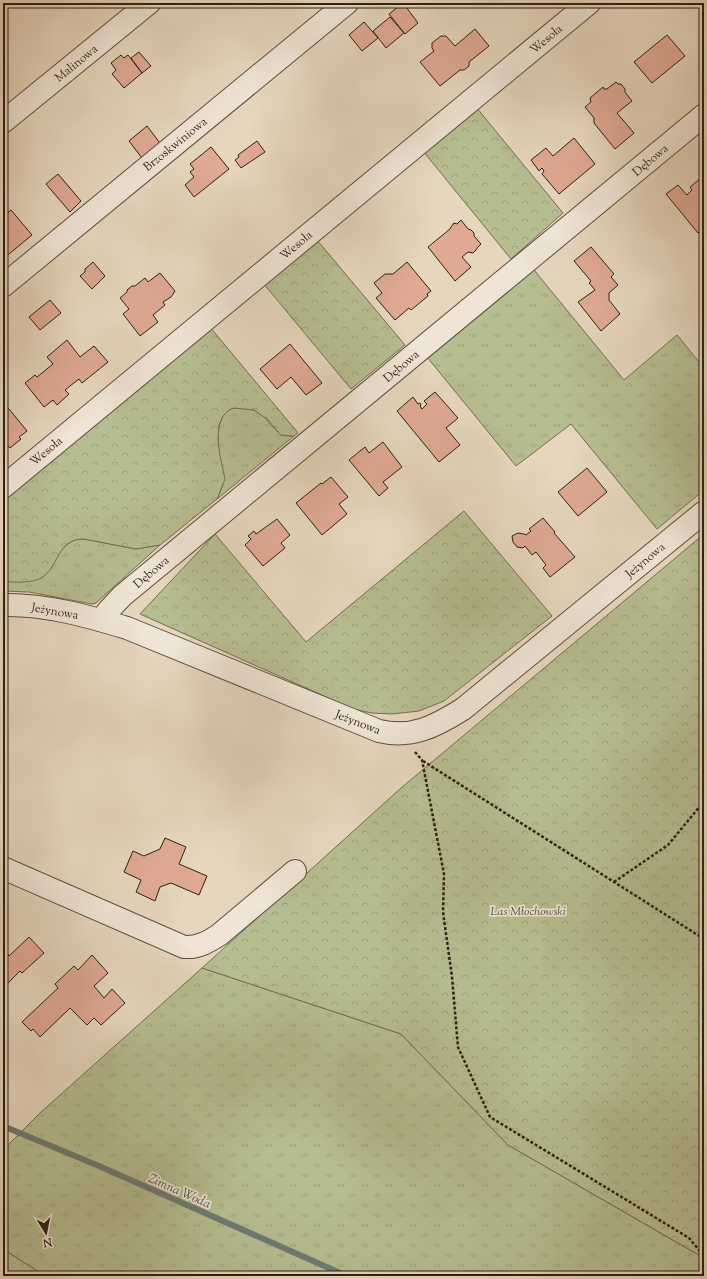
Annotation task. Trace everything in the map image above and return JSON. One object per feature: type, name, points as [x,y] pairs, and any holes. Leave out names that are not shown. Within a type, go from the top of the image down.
[{"type":"street","name":"Malinowa","points":[[3,122],[149,3]]},
{"type":"street","name":"Brzoskwiniowa","points":[[3,286],[347,3]]},
{"type":"street","name":"Wesoła","points":[[3,487],[589,3]]},
{"type":"street","name":"Dębowa","points":[[101,620],[122,596],[704,115]]},
{"type":"street","name":"Jeżynowa","points":[[3,605],[40,607],[101,620],[127,628],[380,731],[400,734],[413,732],[437,724],[463,710],[704,512]]},
{"type":"street","points":[[3,868],[184,947],[193,948],[210,941],[219,935],[295,871]]},
{"type":"path","points":[[400,734],[422,760],[704,939]]},
{"type":"path","points":[[422,760],[444,874],[443,912],[452,977],[458,1047],[490,1117],[689,1238],[704,1256]]},
{"type":"path","points":[[614,882],[668,845],[704,800]]},
{"type":"green space","points":[[476,107],[563,213],[511,259],[423,151]]},
{"type":"green space","points":[[317,240],[405,345],[351,389],[263,283]]},
{"type":"green space","points":[[534,270],[624,380],[677,335],[704,368],[704,490],[657,529],[571,424],[516,466],[427,357]]},
{"type":"green space","points":[[210,327],[298,433],[294,436],[281,435],[268,420],[254,410],[234,408],[229,410],[223,416],[219,425],[218,439],[225,479],[217,499],[160,545],[136,549],[84,539],[75,540],[64,548],[49,572],[43,577],[29,581],[3,581],[3,498]]},
{"type":"green space","points":[[234,408],[253,410],[264,417],[281,434],[294,436],[217,499],[222,485],[218,442],[219,430],[221,420],[226,413]]},
{"type":"green space","points":[[464,511],[552,616],[444,701],[419,711],[392,714],[372,713],[353,709],[140,614],[215,534],[306,642]]},
{"type":"green space","name":"Las Młochowski","points":[[704,534],[704,1258],[508,1145],[401,1034],[202,968],[401,788]]},
{"type":"green space","points":[[77,539],[136,549],[160,545],[96,603],[92,604],[29,592],[3,591],[3,581],[6,582],[51,569],[64,547]]},
{"type":"green space","points":[[202,968],[401,1034],[508,1145],[704,1258],[704,1276],[45,1276],[3,1249],[3,1150],[40,1113]]},
{"type":"green space","points":[[3,1249],[45,1276],[3,1276]]},
{"type":"building","points":[[403,3],[418,23],[405,34],[389,14]]},
{"type":"building","points":[[390,17],[404,33],[386,48],[373,31]]},
{"type":"building","points":[[364,22],[378,38],[362,51],[349,35]]},
{"type":"building","points":[[475,29],[489,46],[469,62],[469,66],[464,70],[460,70],[440,86],[420,62],[434,51],[432,48],[432,43],[441,36],[446,36],[455,46]]},
{"type":"building","points":[[667,35],[685,56],[652,83],[634,62]]},
{"type":"building","points":[[139,52],[151,66],[142,73],[131,58]]},
{"type":"building","points":[[121,55],[124,58],[128,55],[142,73],[124,88],[112,74],[116,70],[111,63]]},
{"type":"building","points":[[616,82],[621,84],[632,101],[617,113],[634,133],[615,149],[594,123],[594,118],[585,107],[591,102],[590,98],[603,87],[604,89],[607,89]]},
{"type":"building","points":[[147,126],[163,147],[145,162],[129,141]]},
{"type":"building","points":[[574,138],[595,164],[559,194],[542,174],[544,171],[542,168],[539,171],[531,160],[546,148],[553,156]]},
{"type":"building","points":[[257,141],[265,152],[241,168],[235,160],[239,157],[238,155]]},
{"type":"building","points":[[211,147],[229,169],[194,197],[185,185],[194,177],[190,172],[194,169],[190,164]]},
{"type":"building","points":[[58,174],[81,201],[70,212],[46,184]]},
{"type":"building","points":[[701,178],[704,181],[704,228],[698,233],[666,194],[678,185],[687,195],[692,190],[690,187]]},
{"type":"building","points":[[11,210],[32,235],[3,259],[3,217]]},
{"type":"building","points":[[461,220],[468,229],[474,233],[474,236],[481,244],[473,253],[468,252],[462,257],[471,267],[455,281],[428,247],[450,229],[454,223],[457,224]]},
{"type":"building","points":[[591,247],[614,274],[611,277],[618,285],[609,293],[609,300],[620,314],[601,331],[578,302],[595,290],[589,283],[591,281],[574,261]]},
{"type":"building","points":[[93,262],[105,276],[92,289],[80,276]]},
{"type":"building","points":[[407,262],[431,291],[427,294],[428,296],[411,310],[409,308],[395,320],[376,298],[382,293],[374,283],[385,274],[393,274]]},
{"type":"building","points":[[160,273],[175,291],[171,297],[163,302],[165,305],[153,315],[158,322],[140,336],[123,314],[129,309],[120,298],[132,286],[135,286],[145,278],[148,282]]},
{"type":"building","points":[[50,300],[61,313],[40,330],[29,317]]},
{"type":"building","points":[[67,340],[80,357],[94,346],[108,362],[82,383],[79,379],[65,390],[69,394],[57,405],[53,400],[44,407],[25,383],[35,375],[37,377],[53,364],[47,357]]},
{"type":"building","points":[[290,344],[322,383],[306,395],[291,377],[277,389],[260,369]]},
{"type":"building","points":[[435,392],[458,418],[446,428],[460,445],[439,462],[397,411],[413,397],[418,404],[420,403],[422,409],[427,404],[424,401]]},
{"type":"building","points":[[3,407],[9,409],[27,431],[19,437],[21,439],[10,448],[8,446],[3,450]]},
{"type":"building","points":[[383,442],[402,467],[383,482],[388,488],[379,496],[349,460],[365,447],[369,453]]},
{"type":"building","points":[[587,468],[607,492],[578,516],[558,492]]},
{"type":"building","points":[[331,477],[348,497],[339,504],[347,514],[322,535],[296,503]]},
{"type":"building","points":[[543,518],[575,557],[550,577],[543,568],[546,565],[536,552],[532,555],[525,546],[523,548],[517,547],[513,542],[512,536],[518,533],[526,535],[531,531],[529,529]]},
{"type":"building","points":[[277,519],[290,535],[281,543],[285,548],[263,566],[245,545],[251,539],[248,536],[254,531],[256,534]]},
{"type":"building","points":[[165,838],[186,847],[179,864],[207,876],[199,895],[171,883],[160,887],[155,901],[136,892],[141,880],[124,872],[133,851],[144,856],[160,849]]},
{"type":"building","points":[[29,937],[44,953],[22,973],[20,971],[3,988],[3,953],[5,955],[7,953],[9,956]]},
{"type":"building","points":[[92,955],[108,973],[94,986],[104,998],[112,989],[125,1003],[101,1025],[94,1018],[87,1025],[70,1008],[40,1037],[33,1029],[31,1031],[22,1022],[58,988],[55,984],[74,966],[78,970]]},
{"type":"waterway","name":"Zimna Woda","points":[[3,1126],[99,1166],[347,1276]]}]
